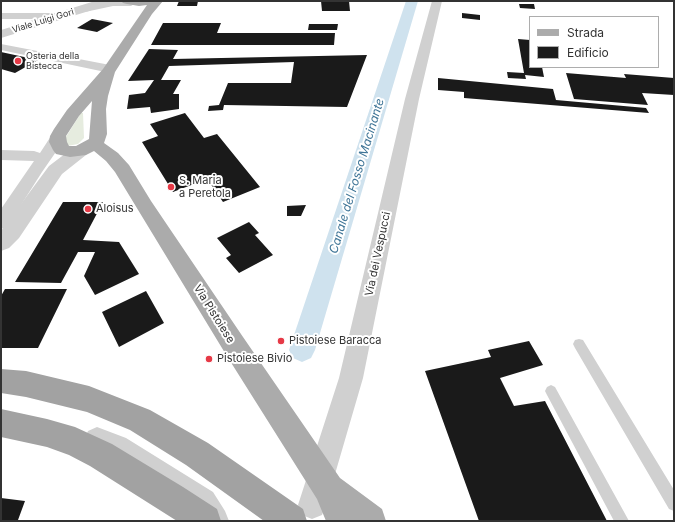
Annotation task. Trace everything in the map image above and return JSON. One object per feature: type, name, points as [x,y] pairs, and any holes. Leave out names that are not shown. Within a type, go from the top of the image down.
[{"type":"highway","points":[[1,381],[26,384],[89,399],[140,420],[197,454],[313,498]]},
{"type":"highway","points":[[1,422],[47,433],[75,442],[101,455],[172,498],[205,521]]},
{"type":"main road","points":[[109,70],[100,96],[98,109],[100,134],[87,147],[70,152],[62,150],[58,142],[58,136],[73,113],[109,70],[153,5],[131,2]]},
{"type":"main road","name":"Via Pistoiese","points":[[87,147],[112,157],[123,169],[238,351],[313,498],[342,521]]},
{"type":"main road","name":"Via Pistoiese","points":[[313,498],[370,521]]},
{"type":"street","name":"Viale Luigi Gori","points":[[85,9],[105,1]]},
{"type":"street","name":"Via dei Vespucci","points":[[313,498],[351,378],[412,99],[437,1]]},
{"type":"street","name":"Viale Luigi Gori","points":[[5,32],[85,9],[113,3],[131,2]]},
{"type":"street","points":[[1,16],[60,16]]},
{"type":"street","points":[[1,16],[7,22],[5,32]]},
{"type":"street","points":[[1,47],[109,70]]},
{"type":"street","points":[[1,223],[35,170],[53,146],[58,136]]},
{"type":"street","points":[[1,243],[12,232],[55,170],[87,147]]},
{"type":"street","points":[[1,155],[34,156]]},
{"type":"street","points":[[1,414],[54,424],[117,447],[203,502],[215,521]]},
{"type":"lane","points":[[579,344],[674,504]]},
{"type":"lane","points":[[551,391],[622,521]]},
{"type":"shaded area","points":[[81,113],[83,113],[84,138],[78,144],[67,146],[64,140]]},
{"type":"building","points":[[179,1],[198,1],[197,6],[177,6]]},
{"type":"building","points":[[321,1],[349,1],[350,11],[322,11]]},
{"type":"building","points":[[519,4],[534,4],[535,9],[520,8]]},
{"type":"building","points":[[462,13],[480,15],[480,20],[462,18]]},
{"type":"building","points":[[92,19],[113,23],[97,32],[77,28]]},
{"type":"building","points":[[163,23],[221,23],[217,33],[335,33],[334,45],[151,45]]},
{"type":"building","points":[[309,24],[338,24],[337,30],[308,30]]},
{"type":"building","points":[[518,39],[529,40],[529,68],[542,68],[544,77],[525,75],[526,79],[508,78],[507,72],[524,73]]},
{"type":"building","points":[[149,49],[178,50],[173,59],[367,55],[347,107],[224,105],[223,110],[208,111],[209,106],[219,105],[228,83],[291,83],[294,62],[169,66],[161,80],[181,80],[173,94],[179,94],[179,109],[151,113],[150,107],[127,109],[129,95],[145,93],[154,80],[128,81]]},
{"type":"building","name":"Osteria della Bistecca","points":[[1,52],[38,60],[15,73],[1,69]]},
{"type":"building","points":[[566,73],[626,78],[624,74],[674,78],[674,95],[642,93],[648,105],[574,99]]},
{"type":"building","points":[[438,78],[553,89],[556,100],[646,108],[649,113],[464,98],[464,92],[438,90]]},
{"type":"building","points":[[185,113],[204,138],[217,134],[260,187],[223,202],[207,179],[173,192],[142,142],[158,136],[150,124]]},
{"type":"building","points":[[63,202],[103,202],[83,240],[119,242],[139,274],[95,295],[84,276],[95,252],[78,252],[61,283],[15,282]]},
{"type":"building","points":[[306,205],[301,216],[287,216],[287,206]]},
{"type":"building","points":[[249,222],[259,233],[255,235],[273,255],[239,273],[226,258],[231,255],[217,238]]},
{"type":"building","points":[[5,289],[67,289],[38,348],[1,348],[1,296]]},
{"type":"building","points":[[146,291],[164,323],[119,347],[102,312]]},
{"type":"building","points":[[529,341],[543,365],[500,378],[514,406],[545,401],[607,521],[479,521],[425,371],[491,357],[488,350]]},
{"type":"building","points":[[1,498],[25,501],[18,520],[1,520]]},
{"type":"waterway","name":"Canale del Fosso Macinante","points":[[302,350],[412,1]]},
{"type":"place","name":"Osteria della Bistecca","points":[[18,61]]},
{"type":"place","name":"S. Maria a Peretola","points":[[171,187]]},
{"type":"place","name":"Aloisus","points":[[88,209]]},
{"type":"place","name":"Pistoiese Baracca","points":[[281,341]]},
{"type":"place","name":"Pistoiese Bivio","points":[[209,359]]}]
